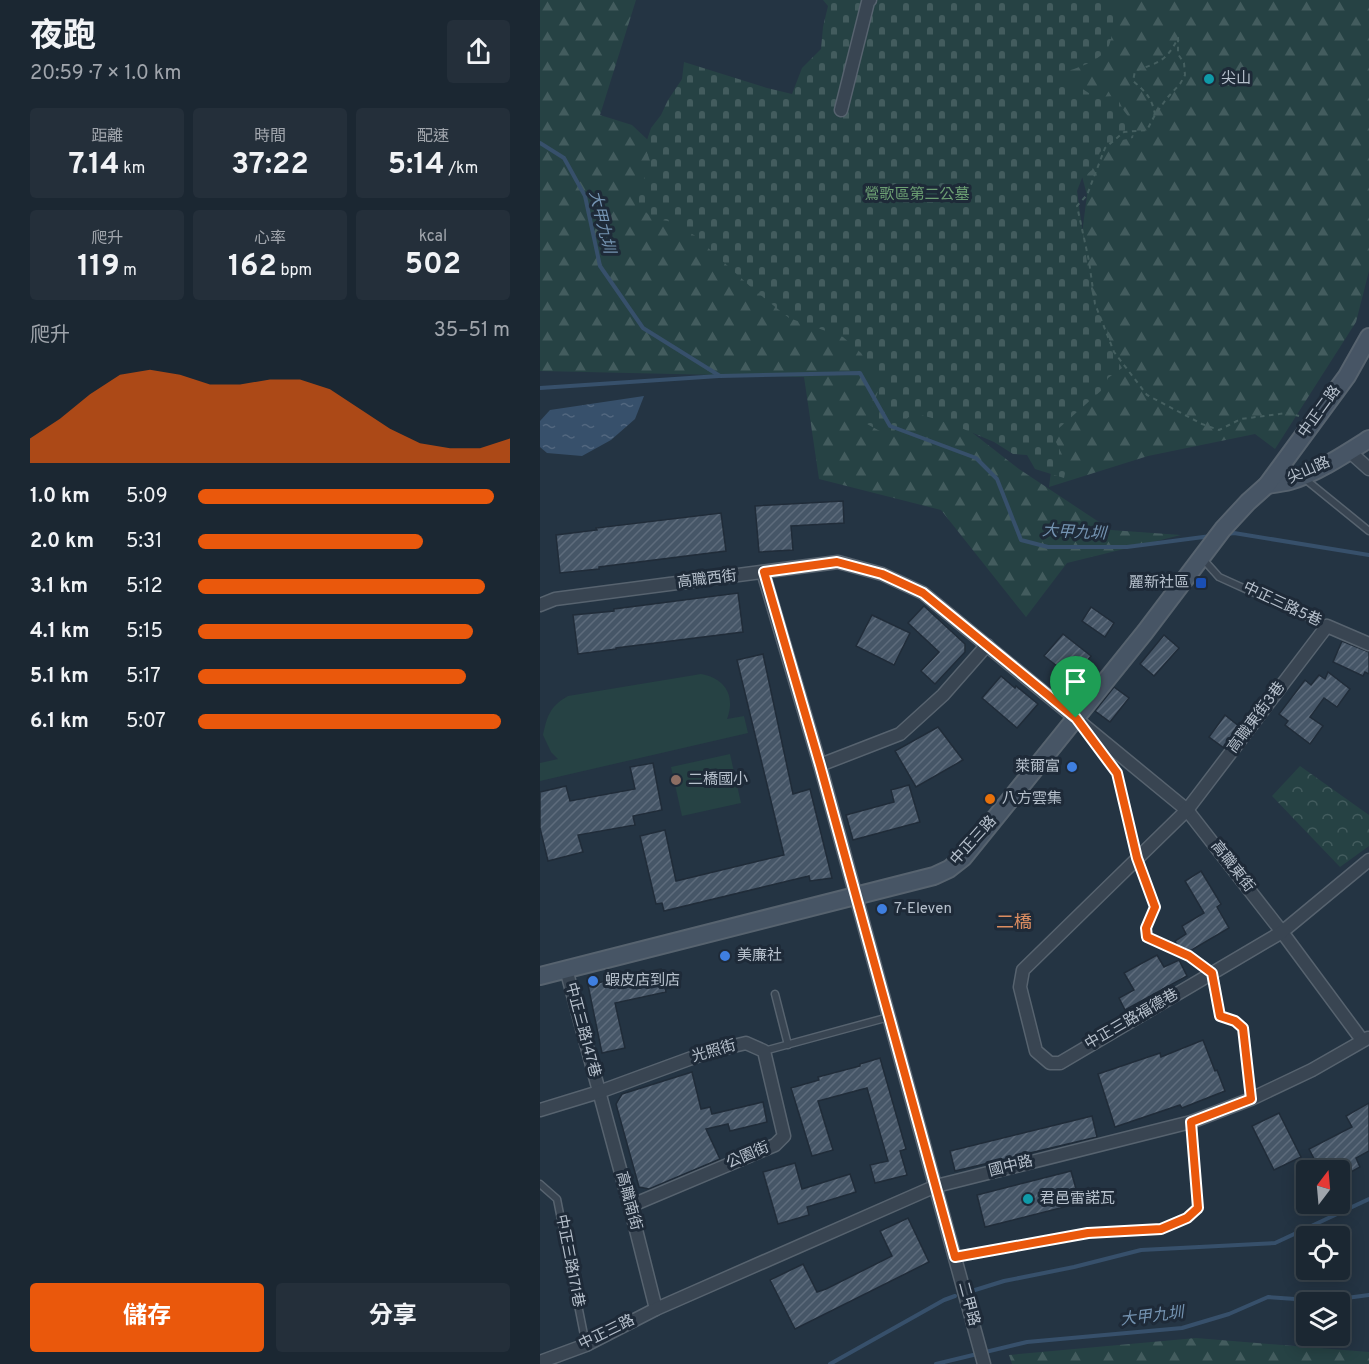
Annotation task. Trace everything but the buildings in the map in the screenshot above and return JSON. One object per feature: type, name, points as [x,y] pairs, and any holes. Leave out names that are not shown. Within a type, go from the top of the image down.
[{"type":"street","points":[[841,110],[870,0]]},
{"type":"street","name":"中正二路","points":[[1267,485],[1347,376],[1369,337]]},
{"type":"street","name":"尖山路","points":[[1267,485],[1289,482],[1350,452],[1369,439]]},
{"type":"street","points":[[1350,452],[1369,469]]},
{"type":"street","name":"中正三路","points":[[540,976],[856,897],[934,876],[949,869],[963,858],[1076,718],[1218,535],[1267,485]]},
{"type":"street","name":"高職西街","points":[[540,605],[555,599],[837,562],[882,574],[923,593],[1076,718]]},
{"type":"street","name":"二甲路","points":[[764,572],[820,765],[984,1364]]},
{"type":"street","name":"中正三路5巷","points":[[1327,626],[1369,644]]},
{"type":"street","name":"高職東街3巷","points":[[1050,1063],[1036,1051],[1020,987],[1023,970],[1187,810],[1327,626]]},
{"type":"street","points":[[820,765],[900,734],[943,695],[987,645]]},
{"type":"street","name":"高職東街","points":[[1076,718],[1187,810],[1366,1039]]},
{"type":"street","name":"中正三路福德巷","points":[[1050,1063],[1060,1062],[1282,932],[1369,860]]},
{"type":"street","name":"中正三路147巷","points":[[566,969],[599,1092]]},
{"type":"street","name":"國中路","points":[[656,1310],[936,1186],[1191,1122],[1251,1099],[1312,1070],[1366,1039]]},
{"type":"street","name":"光照街","points":[[540,1110],[599,1092],[708,1052],[746,1043],[764,1051]]},
{"type":"street","name":"公園街","points":[[630,1206],[775,1145],[784,1136],[764,1051]]},
{"type":"street","name":"高職南街","points":[[599,1092],[656,1310]]},
{"type":"street","name":"中正三路","points":[[540,1362],[586,1345],[656,1310]]},
{"type":"lane","points":[[1302,476],[1369,531]]},
{"type":"lane","name":"中正三路5巷","points":[[1201,557],[1219,577],[1327,626]]},
{"type":"lane","points":[[1076,718],[1117,773],[1137,858],[1155,907],[1146,928],[1147,937],[1189,956],[1212,973],[1220,1016],[1235,1021],[1243,1028],[1251,1099]]},
{"type":"lane","points":[[775,994],[788,1045]]},
{"type":"lane","name":"光照街","points":[[764,1051],[889,1017]]},
{"type":"lane","points":[[955,1257],[1088,1233],[1161,1229],[1187,1218],[1198,1208],[1191,1122]]},
{"type":"lane","name":"中正三路171巷","points":[[540,1184],[556,1199],[586,1345]]},
{"type":"path","points":[[1155,115],[1153,103],[1144,90],[1133,81],[1135,71],[1163,61],[1172,51],[1178,38],[1178,54],[1184,63],[1185,75],[1180,84],[1167,98],[1147,130],[1124,132],[1105,148],[1087,195],[1077,206],[1089,261],[1095,304],[1114,352],[1148,395],[1202,424],[1219,430],[1241,419],[1268,415],[1287,413],[1313,420]]},
{"type":"green space","points":[[540,0],[636,0],[600,115],[632,125],[888,367],[1019,469],[1111,530],[1181,535],[1067,563],[1026,617],[941,510],[819,479],[804,377],[540,371]]},
{"type":"green space","name":"鶯歌區第二公墓","points":[[823,0],[1115,0],[1108,48],[1093,61],[1062,73],[1062,81],[1081,88],[1095,97],[1116,96],[1135,125],[1133,138],[1116,141],[1100,152],[1092,170],[1082,178],[1077,191],[1095,307],[1106,324],[1111,349],[1122,368],[1108,378],[1103,389],[1059,428],[1056,442],[1067,465],[1064,478],[1035,469],[1027,455],[1013,454],[994,442],[936,419],[913,413],[889,436],[867,424],[880,385],[861,353],[843,337],[789,318],[753,289],[694,235],[668,221],[654,219],[634,202],[651,164],[647,152],[647,140],[651,128],[682,79],[684,62],[792,94],[802,68],[821,49],[828,6]]},
{"type":"green space","points":[[1056,0],[1369,0],[1369,271],[1356,322],[1275,449],[1255,434],[1148,456],[1049,487],[1087,195],[1056,79]]},
{"type":"green space","points":[[701,674],[716,679],[726,689],[730,703],[727,719],[744,716],[748,733],[540,781],[540,763],[558,759],[551,752],[543,735],[546,722],[550,712],[568,696]]},
{"type":"green space","points":[[730,754],[741,803],[682,816],[671,767]]},
{"type":"green space","points":[[1300,766],[1369,815],[1369,846],[1340,867],[1272,796]]},
{"type":"green space","points":[[1196,1338],[1369,1352],[1369,1364],[1012,1364],[1009,1355]]},
{"type":"water","points":[[644,396],[635,419],[611,440],[582,456],[547,453],[540,447],[540,421],[550,410]]},
{"type":"waterway","name":"大甲九圳","points":[[540,143],[564,158],[585,196],[600,266],[643,328],[720,376],[860,373],[890,426],[976,458],[997,479],[1021,540],[1048,547],[1127,547],[1211,536]]},
{"type":"waterway","name":"大甲九圳","points":[[540,388],[719,376]]},
{"type":"waterway","name":"大甲九圳","points":[[1228,534],[1234,533],[1369,555]]},
{"type":"waterway","points":[[975,1290],[1004,1281],[1141,1250],[1275,1243],[1369,1199]]},
{"type":"waterway","name":"大甲九圳","points":[[936,1364],[1027,1342],[1182,1328],[1229,1314],[1268,1297],[1324,1301],[1369,1295]]},
{"type":"waterway","points":[[830,1364],[955,1296]]},
{"type":"place","name":"尖山","points":[[1209,79]]},
{"type":"place","name":"麗新社區","points":[[1201,583]]},
{"type":"place","name":"萊爾富","points":[[1072,767]]},
{"type":"place","name":"二橋國小","points":[[676,780]]},
{"type":"place","name":"八方雲集","points":[[990,799]]},
{"type":"place","name":"7-Eleven","points":[[882,909]]},
{"type":"place","name":"美廉社","points":[[725,956]]},
{"type":"place","name":"蝦皮店到店","points":[[593,981]]},
{"type":"place","name":"君邑雷諾瓦","points":[[1028,1199]]},
{"type":"district","name":"二橋","points":[[1014,923]]},
{"type":"route","points":[[837,562],[882,574],[923,593],[1076,718],[1117,773],[1137,858],[1155,907],[1146,928],[1147,937],[1189,956],[1212,973],[1220,1016],[1235,1021],[1243,1028],[1251,1099],[1191,1122],[1198,1208],[1187,1218],[1161,1229],[1088,1233],[955,1257],[820,765],[764,572],[837,562]]}]
